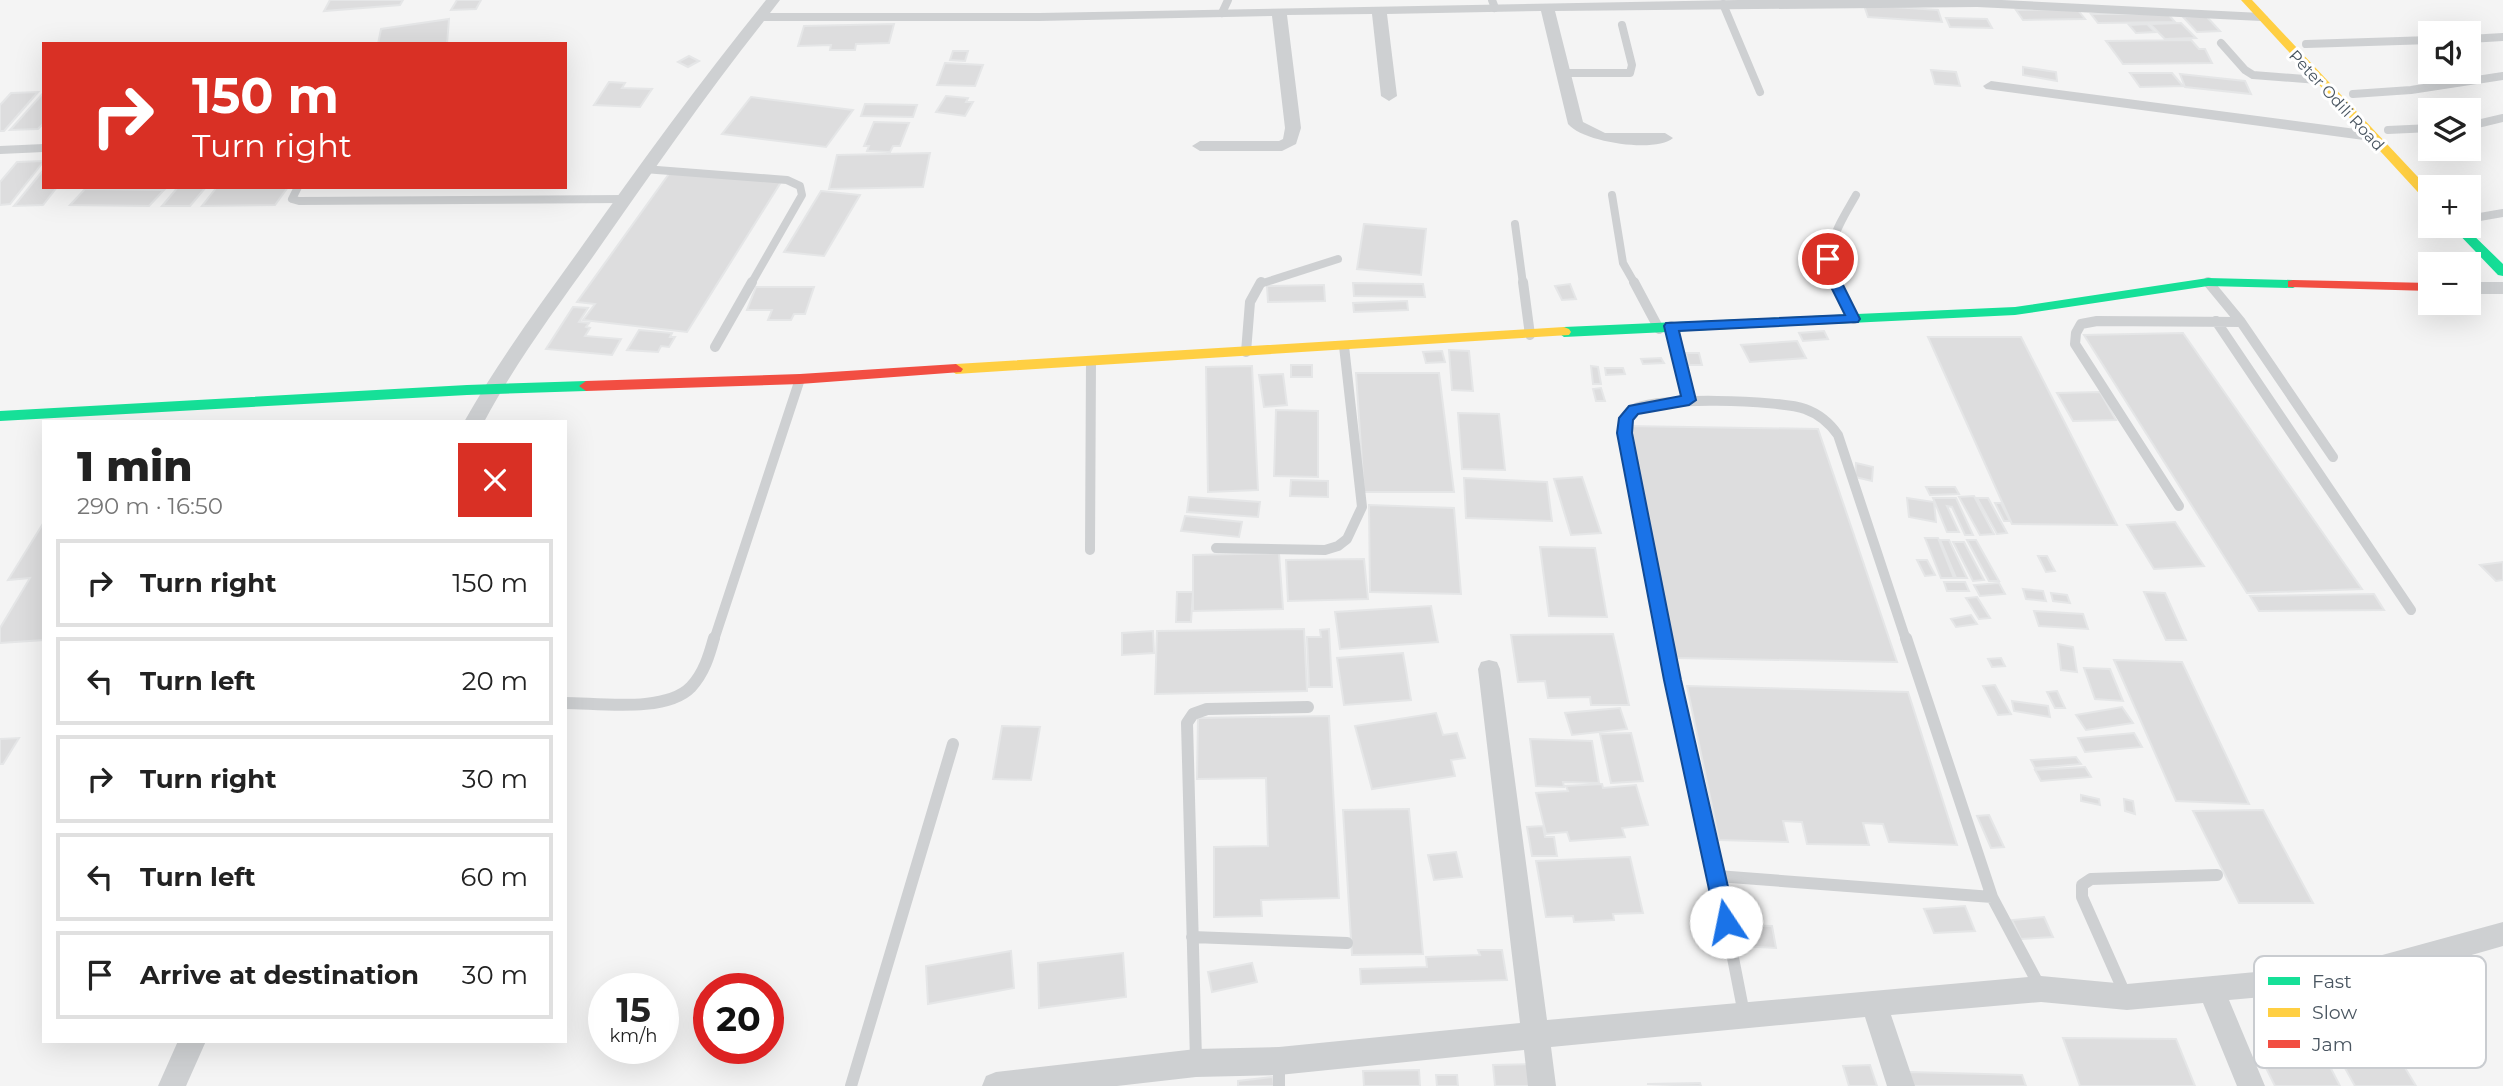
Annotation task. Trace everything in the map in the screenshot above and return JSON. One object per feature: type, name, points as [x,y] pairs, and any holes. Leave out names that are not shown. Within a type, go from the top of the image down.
[{"type":"street","points":[[475,420],[491,390],[644,169],[773,0]]},
{"type":"street","points":[[1039,17],[1047,0]]},
{"type":"street","name":"Peter Odili Road","points":[[2246,0],[2418,185]]},
{"type":"street","points":[[2265,0],[2430,175]]},
{"type":"street","points":[[759,17],[1039,17],[1225,6],[1279,11],[1338,5],[1379,9],[1494,4],[1701,2],[1977,3],[2261,17]]},
{"type":"street","points":[[1556,4],[1564,73],[1576,124],[1583,132],[1596,137],[1665,138]]},
{"type":"street","points":[[1379,9],[1389,96]]},
{"type":"street","points":[[1200,146],[1282,146],[1290,141],[1293,128],[1279,11]]},
{"type":"street","points":[[1991,86],[2371,136]]},
{"type":"street","points":[[2469,238],[2503,272]]},
{"type":"street","points":[[0,416],[491,390],[800,379],[1531,335],[2015,311],[2208,282],[2418,287]]},
{"type":"street","points":[[2481,288],[2503,288]]},
{"type":"street","points":[[1489,669],[1542,1086]]},
{"type":"street","points":[[2426,956],[2502,935]]},
{"type":"street","points":[[996,1086],[1196,1063],[1279,1073],[1536,1034],[2041,989],[2127,997],[2254,985]]},
{"type":"street","points":[[2211,989],[2251,1086]]},
{"type":"street","points":[[1874,1003],[1902,1086]]},
{"type":"street","points":[[172,1086],[191,1043]]},
{"type":"lane","points":[[1723,4],[1760,92]]},
{"type":"lane","points":[[1564,73],[1630,73],[1632,65],[1622,25]]},
{"type":"lane","points":[[2481,38],[2503,37]]},
{"type":"lane","points":[[2306,44],[2418,40]]},
{"type":"lane","points":[[2221,43],[2245,70],[2253,75],[2318,80]]},
{"type":"lane","points":[[2353,94],[2411,90],[2503,76]]},
{"type":"lane","points":[[2481,123],[2503,118]]},
{"type":"lane","points":[[2388,130],[2418,129]]},
{"type":"lane","points":[[0,150],[42,148]]},
{"type":"lane","points":[[644,169],[787,180],[800,186],[802,195],[715,347]]},
{"type":"lane","points":[[297,189],[292,199],[299,201],[623,199]]},
{"type":"lane","points":[[1612,195],[1623,263],[1665,328],[1689,400]]},
{"type":"lane","points":[[1854,319],[1832,275],[1828,259],[1831,238],[1856,195]]},
{"type":"lane","points":[[2481,219],[2503,213]]},
{"type":"lane","points":[[1515,224],[1531,335]]},
{"type":"lane","points":[[1246,352],[1250,302],[1261,282],[1338,259]]},
{"type":"lane","points":[[2208,282],[2241,321],[2333,457]]},
{"type":"lane","points":[[2179,506],[2075,344],[2076,333],[2081,324],[2097,321],[2241,321]]},
{"type":"lane","points":[[2216,321],[2410,610]]},
{"type":"lane","points":[[1216,548],[1325,550],[1338,546],[1347,539],[1362,507],[1344,346]]},
{"type":"lane","points":[[1090,551],[1091,361]]},
{"type":"lane","points":[[567,703],[652,702],[675,698],[695,685],[705,667],[800,379]]},
{"type":"lane","points":[[1744,1014],[1717,876],[1672,680],[1624,433],[1626,418],[1634,409],[1689,400],[1800,407],[1817,412],[1829,421],[1838,435],[1992,897],[2041,989]]},
{"type":"lane","points":[[1196,1063],[1187,723],[1193,714],[1207,709],[1308,707]]},
{"type":"lane","points":[[851,1086],[953,744]]},
{"type":"lane","points":[[2127,997],[2082,897],[2082,885],[2091,879],[2217,875]]},
{"type":"lane","points":[[1717,876],[1992,897]]},
{"type":"lane","points":[[1192,937],[1347,943]]},
{"type":"building","points":[[330,0],[403,0],[400,5],[324,11]]},
{"type":"building","points":[[457,0],[481,0],[476,9],[451,10]]},
{"type":"building","points":[[1864,5],[1938,10],[1942,22],[1868,17]]},
{"type":"building","points":[[2077,9],[2085,19],[2023,20],[2016,10]]},
{"type":"building","points":[[2091,14],[2168,14],[2175,22],[2098,23]]},
{"type":"building","points":[[2206,16],[2220,31],[2197,32],[2183,17]]},
{"type":"building","points":[[1946,18],[1987,19],[1992,28],[1950,27]]},
{"type":"building","points":[[449,19],[447,42],[378,42],[381,29]]},
{"type":"building","points":[[2181,23],[2196,38],[2165,39],[2150,24]]},
{"type":"building","points":[[894,24],[889,43],[856,44],[855,50],[830,50],[831,45],[798,46],[804,26]]},
{"type":"building","points":[[2147,24],[2155,32],[2136,33],[2129,25]]},
{"type":"building","points":[[2191,40],[2199,49],[2205,49],[2212,63],[2123,64],[2106,41]]},
{"type":"building","points":[[953,51],[968,51],[965,61],[950,60]]},
{"type":"building","points":[[689,56],[699,61],[688,67],[678,62]]},
{"type":"building","points":[[945,63],[983,65],[975,86],[937,85]]},
{"type":"building","points":[[2023,67],[2056,72],[2057,81],[2023,75]]},
{"type":"building","points":[[1931,70],[1956,72],[1960,86],[1935,84]]},
{"type":"building","points":[[2130,73],[2172,73],[2183,86],[2140,87]]},
{"type":"building","points":[[2180,74],[2245,81],[2251,94],[2185,87]]},
{"type":"building","points":[[609,82],[625,83],[622,88],[652,89],[640,107],[594,105]]},
{"type":"building","points":[[38,92],[4,131],[0,131],[0,105],[11,93]]},
{"type":"building","points":[[42,94],[42,125],[38,129],[10,130]]},
{"type":"building","points":[[946,96],[968,98],[966,102],[973,102],[965,116],[936,112]]},
{"type":"building","points":[[751,97],[853,110],[826,147],[722,134]]},
{"type":"building","points":[[865,104],[917,105],[913,117],[861,116]]},
{"type":"building","points":[[874,122],[909,123],[900,146],[893,146],[890,152],[867,151],[869,146],[864,146]]},
{"type":"building","points":[[930,153],[923,187],[829,189],[837,155]]},
{"type":"building","points":[[42,161],[42,164],[10,204],[0,205],[0,182],[17,162]]},
{"type":"building","points":[[42,171],[42,189],[55,189],[43,205],[14,206]]},
{"type":"building","points":[[671,171],[781,182],[687,332],[583,320],[595,304],[577,302]]},
{"type":"building","points":[[85,189],[164,190],[149,206],[70,205]]},
{"type":"building","points":[[176,189],[204,189],[190,206],[162,206]]},
{"type":"building","points":[[215,189],[287,189],[275,205],[202,206]]},
{"type":"building","points":[[821,191],[860,195],[824,256],[784,252]]},
{"type":"building","points":[[1364,224],[1426,229],[1421,275],[1357,269]]},
{"type":"building","points":[[1353,283],[1423,284],[1425,297],[1354,296]]},
{"type":"building","points":[[1570,284],[1576,299],[1562,300],[1555,286]]},
{"type":"building","points":[[1324,285],[1325,301],[1268,302],[1267,286]]},
{"type":"building","points":[[756,287],[814,287],[805,314],[794,314],[791,320],[768,320],[772,310],[747,310]]},
{"type":"building","points":[[1407,301],[1408,310],[1354,312],[1353,303]]},
{"type":"building","points":[[573,307],[588,308],[579,322],[589,323],[586,327],[590,328],[585,336],[621,339],[612,355],[546,349]]},
{"type":"building","points":[[639,330],[672,333],[670,337],[675,337],[669,347],[661,346],[658,352],[627,350]]},
{"type":"building","points":[[1824,331],[1828,339],[1803,341],[1799,333]]},
{"type":"building","points":[[2183,333],[2362,589],[2247,593],[2084,335]]},
{"type":"building","points":[[1928,337],[2021,337],[2117,525],[2012,524]]},
{"type":"building","points":[[1797,341],[1806,358],[1750,362],[1741,345]]},
{"type":"building","points":[[1449,350],[1469,351],[1473,391],[1452,390]]},
{"type":"building","points":[[1442,351],[1445,362],[1426,363],[1423,352]]},
{"type":"building","points":[[1686,353],[1699,353],[1702,365],[1689,365]]},
{"type":"building","points":[[1661,358],[1664,363],[1643,364],[1641,359]]},
{"type":"building","points":[[1291,365],[1312,365],[1312,377],[1291,377]]},
{"type":"building","points":[[1252,366],[1258,490],[1208,492],[1206,367]]},
{"type":"building","points":[[1591,366],[1598,367],[1601,384],[1593,384]]},
{"type":"building","points":[[1605,368],[1623,368],[1625,374],[1606,375]]},
{"type":"building","points":[[1356,373],[1439,373],[1454,492],[1364,492]]},
{"type":"building","points":[[1283,374],[1287,405],[1264,407],[1259,375]]},
{"type":"building","points":[[1601,388],[1605,401],[1596,401],[1593,389]]},
{"type":"building","points":[[2100,392],[2116,420],[2073,421],[2057,393]]},
{"type":"building","points":[[1276,410],[1318,411],[1318,477],[1274,476]]},
{"type":"building","points":[[1458,413],[1499,414],[1505,470],[1462,469]]},
{"type":"building","points":[[1627,426],[1818,429],[1897,662],[1676,658]]},
{"type":"building","points":[[1856,463],[1873,467],[1872,481],[1855,477]]},
{"type":"building","points":[[1582,477],[1601,533],[1571,535],[1554,479]]},
{"type":"building","points":[[1464,478],[1547,482],[1552,521],[1466,518]]},
{"type":"building","points":[[1291,480],[1328,481],[1328,497],[1290,496]]},
{"type":"building","points":[[1926,487],[1955,487],[1959,494],[1930,495]]},
{"type":"building","points":[[1974,496],[1994,534],[1980,535],[1959,497]]},
{"type":"building","points":[[1189,497],[1260,502],[1258,517],[1187,512]]},
{"type":"building","points":[[1907,498],[1934,502],[1936,522],[1909,517]]},
{"type":"building","points":[[1933,498],[1956,498],[1973,535],[1965,535],[1952,507],[1947,506],[1959,532],[1947,532]]},
{"type":"building","points":[[1977,498],[1988,498],[2007,533],[1997,534]]},
{"type":"building","points":[[1995,503],[2001,503],[2010,521],[2004,521]]},
{"type":"building","points":[[1369,505],[1454,508],[1461,594],[1370,592]]},
{"type":"building","points":[[1185,516],[1242,522],[1239,537],[1181,531]]},
{"type":"building","points":[[2175,522],[2204,566],[2154,569],[2127,525]]},
{"type":"building","points":[[42,525],[42,640],[0,643],[0,628],[30,578],[8,580]]},
{"type":"building","points":[[1925,538],[1938,538],[1954,578],[1941,578]]},
{"type":"building","points":[[1940,540],[1949,540],[1967,578],[1956,578]]},
{"type":"building","points":[[1967,540],[1976,540],[1999,581],[1989,581]]},
{"type":"building","points":[[1953,542],[1964,542],[1984,580],[1973,581]]},
{"type":"building","points":[[1540,547],[1595,548],[1607,617],[1549,616]]},
{"type":"building","points":[[1279,553],[1283,609],[1193,611],[1193,555]]},
{"type":"building","points":[[2038,556],[2047,556],[2055,571],[2046,572]]},
{"type":"building","points":[[1364,559],[1368,599],[1288,601],[1286,560]]},
{"type":"building","points":[[1917,560],[1927,560],[1935,575],[1925,576]]},
{"type":"building","points":[[2503,562],[2503,580],[2496,581],[2480,565]]},
{"type":"building","points":[[1944,582],[1965,582],[1969,591],[1947,591]]},
{"type":"building","points":[[1999,583],[2005,594],[1980,596],[1974,585]]},
{"type":"building","points":[[2023,589],[2043,591],[2046,601],[2026,599]]},
{"type":"building","points":[[1177,592],[1193,592],[1191,622],[1176,622]]},
{"type":"building","points":[[2144,592],[2165,593],[2186,640],[2166,640]]},
{"type":"building","points":[[2051,593],[2067,595],[2070,603],[2053,601]]},
{"type":"building","points":[[2374,594],[2384,610],[2259,611],[2250,596]]},
{"type":"building","points":[[1977,597],[1990,618],[1979,619],[1966,598]]},
{"type":"building","points":[[1431,606],[1438,642],[1340,649],[1335,612]]},
{"type":"building","points":[[2034,611],[2083,614],[2088,629],[2039,626]]},
{"type":"building","points":[[1971,615],[1977,624],[1956,627],[1951,619]]},
{"type":"building","points":[[1304,629],[1307,691],[1155,694],[1157,631]]},
{"type":"building","points":[[1329,629],[1332,687],[1309,687],[1307,637],[1321,637],[1320,630]]},
{"type":"building","points":[[1153,631],[1154,653],[1122,655],[1122,633]]},
{"type":"building","points":[[1613,634],[1629,705],[1591,705],[1590,697],[1548,698],[1545,681],[1518,682],[1511,635]]},
{"type":"building","points":[[2058,644],[2073,647],[2077,672],[2061,670]]},
{"type":"building","points":[[1403,653],[1411,700],[1344,705],[1337,658]]},
{"type":"building","points":[[2001,658],[2005,666],[1992,667],[1988,659]]},
{"type":"building","points":[[2114,660],[2182,662],[2249,804],[2176,801]]},
{"type":"building","points":[[2084,668],[2110,669],[2123,701],[2095,699]]},
{"type":"building","points":[[1995,685],[2011,714],[1998,715],[1983,686]]},
{"type":"building","points":[[1687,686],[1908,692],[1957,845],[1889,842],[1883,824],[1863,823],[1869,845],[1807,844],[1802,822],[1783,821],[1788,842],[1719,840]]},
{"type":"building","points":[[2057,691],[2065,708],[2055,708],[2047,692]]},
{"type":"building","points":[[2012,701],[2048,706],[2050,717],[2014,711]]},
{"type":"building","points":[[2122,707],[2133,723],[2086,730],[2076,715]]},
{"type":"building","points":[[1620,708],[1627,729],[1572,735],[1565,713]]},
{"type":"building","points":[[1436,713],[1443,735],[1457,733],[1465,758],[1451,760],[1455,776],[1372,789],[1355,726]]},
{"type":"building","points":[[1329,716],[1339,898],[1261,900],[1262,916],[1214,917],[1214,847],[1268,846],[1266,778],[1197,779],[1198,718]]},
{"type":"building","points":[[1002,726],[1040,727],[1031,780],[993,779]]},
{"type":"building","points":[[1631,733],[1643,781],[1611,783],[1600,734]]},
{"type":"building","points":[[2134,733],[2142,747],[2085,752],[2078,738]]},
{"type":"building","points":[[19,738],[3,764],[0,764],[0,739]]},
{"type":"building","points":[[1530,739],[1592,741],[1599,783],[1563,782],[1564,787],[1536,786]]},
{"type":"building","points":[[2076,757],[2081,764],[2035,768],[2031,760]]},
{"type":"building","points":[[2085,767],[2091,777],[2041,781],[2035,770]]},
{"type":"building","points":[[1602,784],[1603,788],[1636,785],[1648,825],[1622,828],[1625,837],[1570,841],[1567,832],[1546,834],[1536,793],[1568,791],[1566,786]]},
{"type":"building","points":[[2081,795],[2099,799],[2100,805],[2081,801]]},
{"type":"building","points":[[2124,799],[2133,801],[2135,814],[2125,811]]},
{"type":"building","points":[[1409,809],[1423,954],[1352,955],[1343,810]]},
{"type":"building","points":[[2263,810],[2313,903],[2239,903],[2193,811]]},
{"type":"building","points":[[1989,815],[2004,847],[1991,848],[1977,816]]},
{"type":"building","points":[[1543,826],[1545,837],[1554,837],[1557,856],[1532,856],[1527,827]]},
{"type":"building","points":[[1456,852],[1462,877],[1434,880],[1428,855]]},
{"type":"building","points":[[1630,857],[1643,913],[1613,914],[1614,920],[1574,922],[1573,916],[1546,917],[1536,861]]},
{"type":"building","points":[[1965,906],[1975,931],[1934,933],[1924,909]]},
{"type":"building","points":[[2044,917],[2053,937],[2021,939],[2012,920]]},
{"type":"building","points":[[1734,925],[1772,926],[1776,948],[1738,946]]},
{"type":"building","points":[[1478,950],[1502,950],[1507,980],[1361,984],[1360,969],[1427,967],[1426,957],[1480,955]]},
{"type":"building","points":[[1011,951],[1014,988],[928,1004],[926,966]]},
{"type":"building","points":[[1123,953],[1126,997],[1039,1008],[1038,963]]},
{"type":"building","points":[[1252,963],[1257,982],[1212,992],[1208,972]]},
{"type":"building","points":[[2063,1038],[2176,1039],[2195,1086],[2080,1086]]},
{"type":"building","points":[[1533,1064],[1537,1086],[1495,1086],[1493,1065]]},
{"type":"building","points":[[1870,1065],[1877,1086],[1849,1086],[1843,1066]]},
{"type":"building","points":[[2266,1068],[2331,1068],[2340,1086],[2275,1086]]},
{"type":"building","points":[[2345,1068],[2405,1068],[2416,1086],[2355,1086]]},
{"type":"building","points":[[1419,1070],[1420,1086],[1364,1086],[1363,1071]]},
{"type":"building","points":[[1909,1072],[2022,1075],[2026,1086],[1913,1086]]},
{"type":"building","points":[[1436,1075],[1457,1075],[1458,1086],[1437,1086]]},
{"type":"building","points":[[1273,1077],[1274,1086],[1238,1086],[1238,1081]]},
{"type":"building","points":[[1700,1083],[1701,1086],[1647,1084]]},
{"type":"traffic: fast","points":[[2469,238],[2503,272]]},
{"type":"traffic: fast","points":[[1564,332],[2015,311],[2208,282],[2293,284]]},
{"type":"traffic: fast","points":[[0,416],[586,386]]},
{"type":"traffic: slow","points":[[2246,0],[2418,185]]},
{"type":"traffic: slow","points":[[956,369],[1564,332]]},
{"type":"traffic: jam","points":[[2293,284],[2418,287]]},
{"type":"traffic: jam","points":[[586,386],[800,379],[956,369]]},
{"type":"route","points":[[1726,922],[1672,680],[1624,433],[1626,418],[1634,409],[1689,400],[1671,326],[1854,319],[1832,275],[1828,259]]}]
